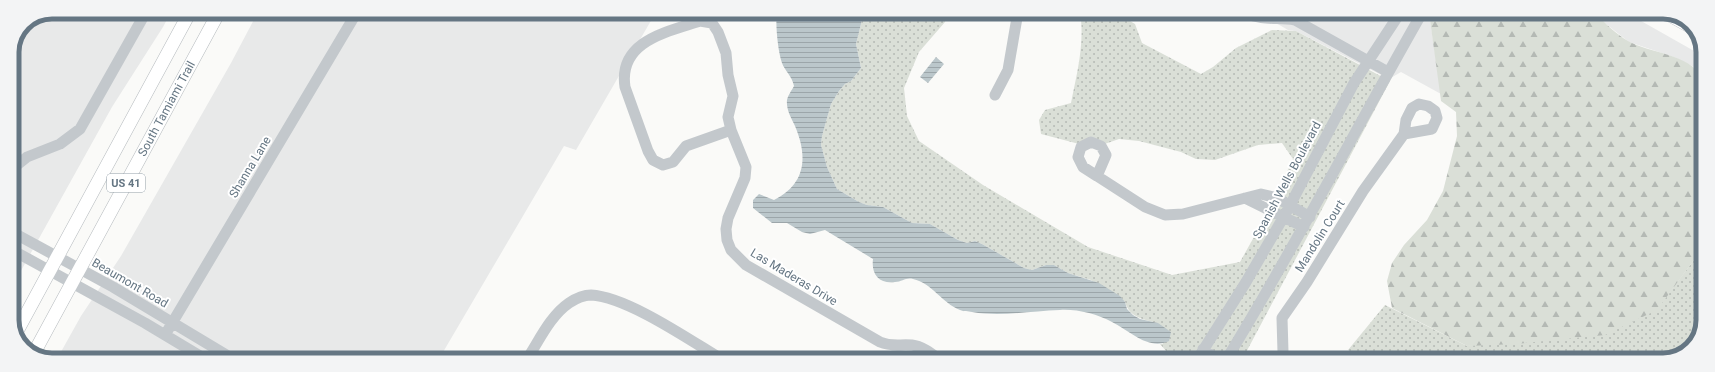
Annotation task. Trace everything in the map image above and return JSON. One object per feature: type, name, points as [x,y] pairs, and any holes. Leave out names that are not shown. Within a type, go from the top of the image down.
[{"type":"main road","name":"South Tamiami Trail","points":[[20,326],[186,19]]},
{"type":"main road","name":"South Tamiami Trail","points":[[36,349],[214,19]]},
{"type":"street","points":[[19,163],[27,157],[60,144],[80,129],[95,105],[142,19]]},
{"type":"street","name":"Shanna Lane","points":[[165,335],[353,19]]},
{"type":"street","points":[[995,95],[1008,70],[1017,19]]},
{"type":"street","points":[[1290,19],[1295,20],[1388,72]]},
{"type":"street","name":"Spanish Wells Boulevard","points":[[1201,353],[1246,282],[1290,206],[1335,116],[1354,83],[1370,61],[1396,19]]},
{"type":"street","points":[[1230,353],[1260,305],[1304,227],[1419,19]]},
{"type":"street","name":"Las Maderas Drive","points":[[731,130],[686,146],[673,162],[663,165],[653,160],[625,87],[623,77],[626,66],[638,47],[647,40],[700,21],[712,23],[718,32],[726,53],[728,75],[733,96],[728,117],[731,130],[746,167],[745,178],[728,218],[726,229],[727,240],[731,250],[737,258],[764,276],[880,342],[890,346],[912,345],[922,348],[930,353]]},
{"type":"street","name":"Mandolin Court","points":[[1283,353],[1282,318],[1307,282],[1363,191],[1404,134]]},
{"type":"street","points":[[1097,176],[1145,207],[1165,215],[1182,214],[1261,194],[1277,198],[1310,216]]},
{"type":"street","points":[[1245,198],[1304,227]]},
{"type":"street","name":"Beaumont Road","points":[[19,236],[58,256],[221,353]]},
{"type":"street","points":[[19,254],[195,353]]},
{"type":"street","points":[[532,353],[556,315],[568,304],[582,297],[591,295],[645,314],[711,353]]},
{"type":"street","points":[[1203,349],[1208,353]]},
{"type":"shaded area","points":[[52,19],[167,19],[112,107],[19,274],[19,52],[22,40],[29,29],[40,22]]},
{"type":"shaded area","points":[[254,19],[652,19],[576,150],[564,146],[443,353],[60,353],[81,316],[121,256],[231,63]]},
{"type":"shaded area","points":[[776,19],[862,19],[856,44],[861,68],[851,81],[845,84],[839,91],[831,104],[822,136],[821,145],[827,167],[837,189],[859,202],[867,205],[883,207],[912,223],[930,224],[958,240],[967,243],[975,241],[1024,268],[1032,270],[1046,265],[1054,265],[1068,273],[1099,283],[1120,296],[1125,302],[1127,309],[1133,315],[1140,319],[1158,323],[1171,332],[1169,341],[1154,344],[1147,342],[1106,319],[1080,311],[1060,310],[994,314],[962,311],[948,303],[920,281],[913,279],[897,282],[880,280],[873,269],[873,259],[825,230],[810,234],[802,232],[787,223],[772,223],[753,208],[753,200],[759,194],[774,200],[793,186],[798,178],[803,159],[799,137],[790,117],[787,103],[788,96],[794,86],[792,79],[783,66],[778,45]]},
{"type":"shaded area","points":[[1269,19],[1430,19],[1441,94],[1401,72],[1389,79],[1296,31],[1288,30]]},
{"type":"shaded area","points":[[1601,19],[1638,19],[1696,52],[1696,68],[1674,57],[1629,42]]},
{"type":"shaded area","points":[[936,57],[944,64],[928,83],[920,77]]},
{"type":"green space","points":[[946,19],[945,22],[919,52],[904,88],[907,116],[919,141],[983,185],[1088,247],[1172,275],[1240,262],[1269,210],[1293,159],[1282,143],[1258,145],[1215,160],[1196,159],[1181,152],[1139,141],[1119,139],[1099,146],[1083,145],[1041,134],[1039,120],[1045,110],[1071,103],[1081,47],[1081,19],[1127,19],[1135,24],[1142,43],[1201,74],[1213,67],[1236,48],[1272,30],[1296,31],[1390,81],[1246,353],[1168,353],[1160,344],[1163,344],[1158,323],[1138,317],[1130,311],[1125,302],[1091,280],[1068,273],[1054,265],[1046,265],[1032,270],[1024,268],[975,241],[967,243],[958,240],[930,224],[912,223],[883,207],[867,205],[859,202],[837,189],[827,167],[821,145],[822,136],[831,104],[839,91],[845,84],[851,81],[861,68],[856,44],[862,20]]},
{"type":"green space","points":[[1602,19],[1615,32],[1628,41],[1647,49],[1679,59],[1696,70],[1696,257],[1657,310],[1605,335],[1515,344],[1467,346],[1392,308],[1387,281],[1392,263],[1404,245],[1427,220],[1443,191],[1457,136],[1456,112],[1441,101],[1430,20]]},
{"type":"green space","points":[[1696,257],[1696,320],[1694,330],[1692,336],[1685,345],[1679,349],[1669,352],[1354,353],[1348,350],[1385,305],[1467,346],[1657,309]]}]
